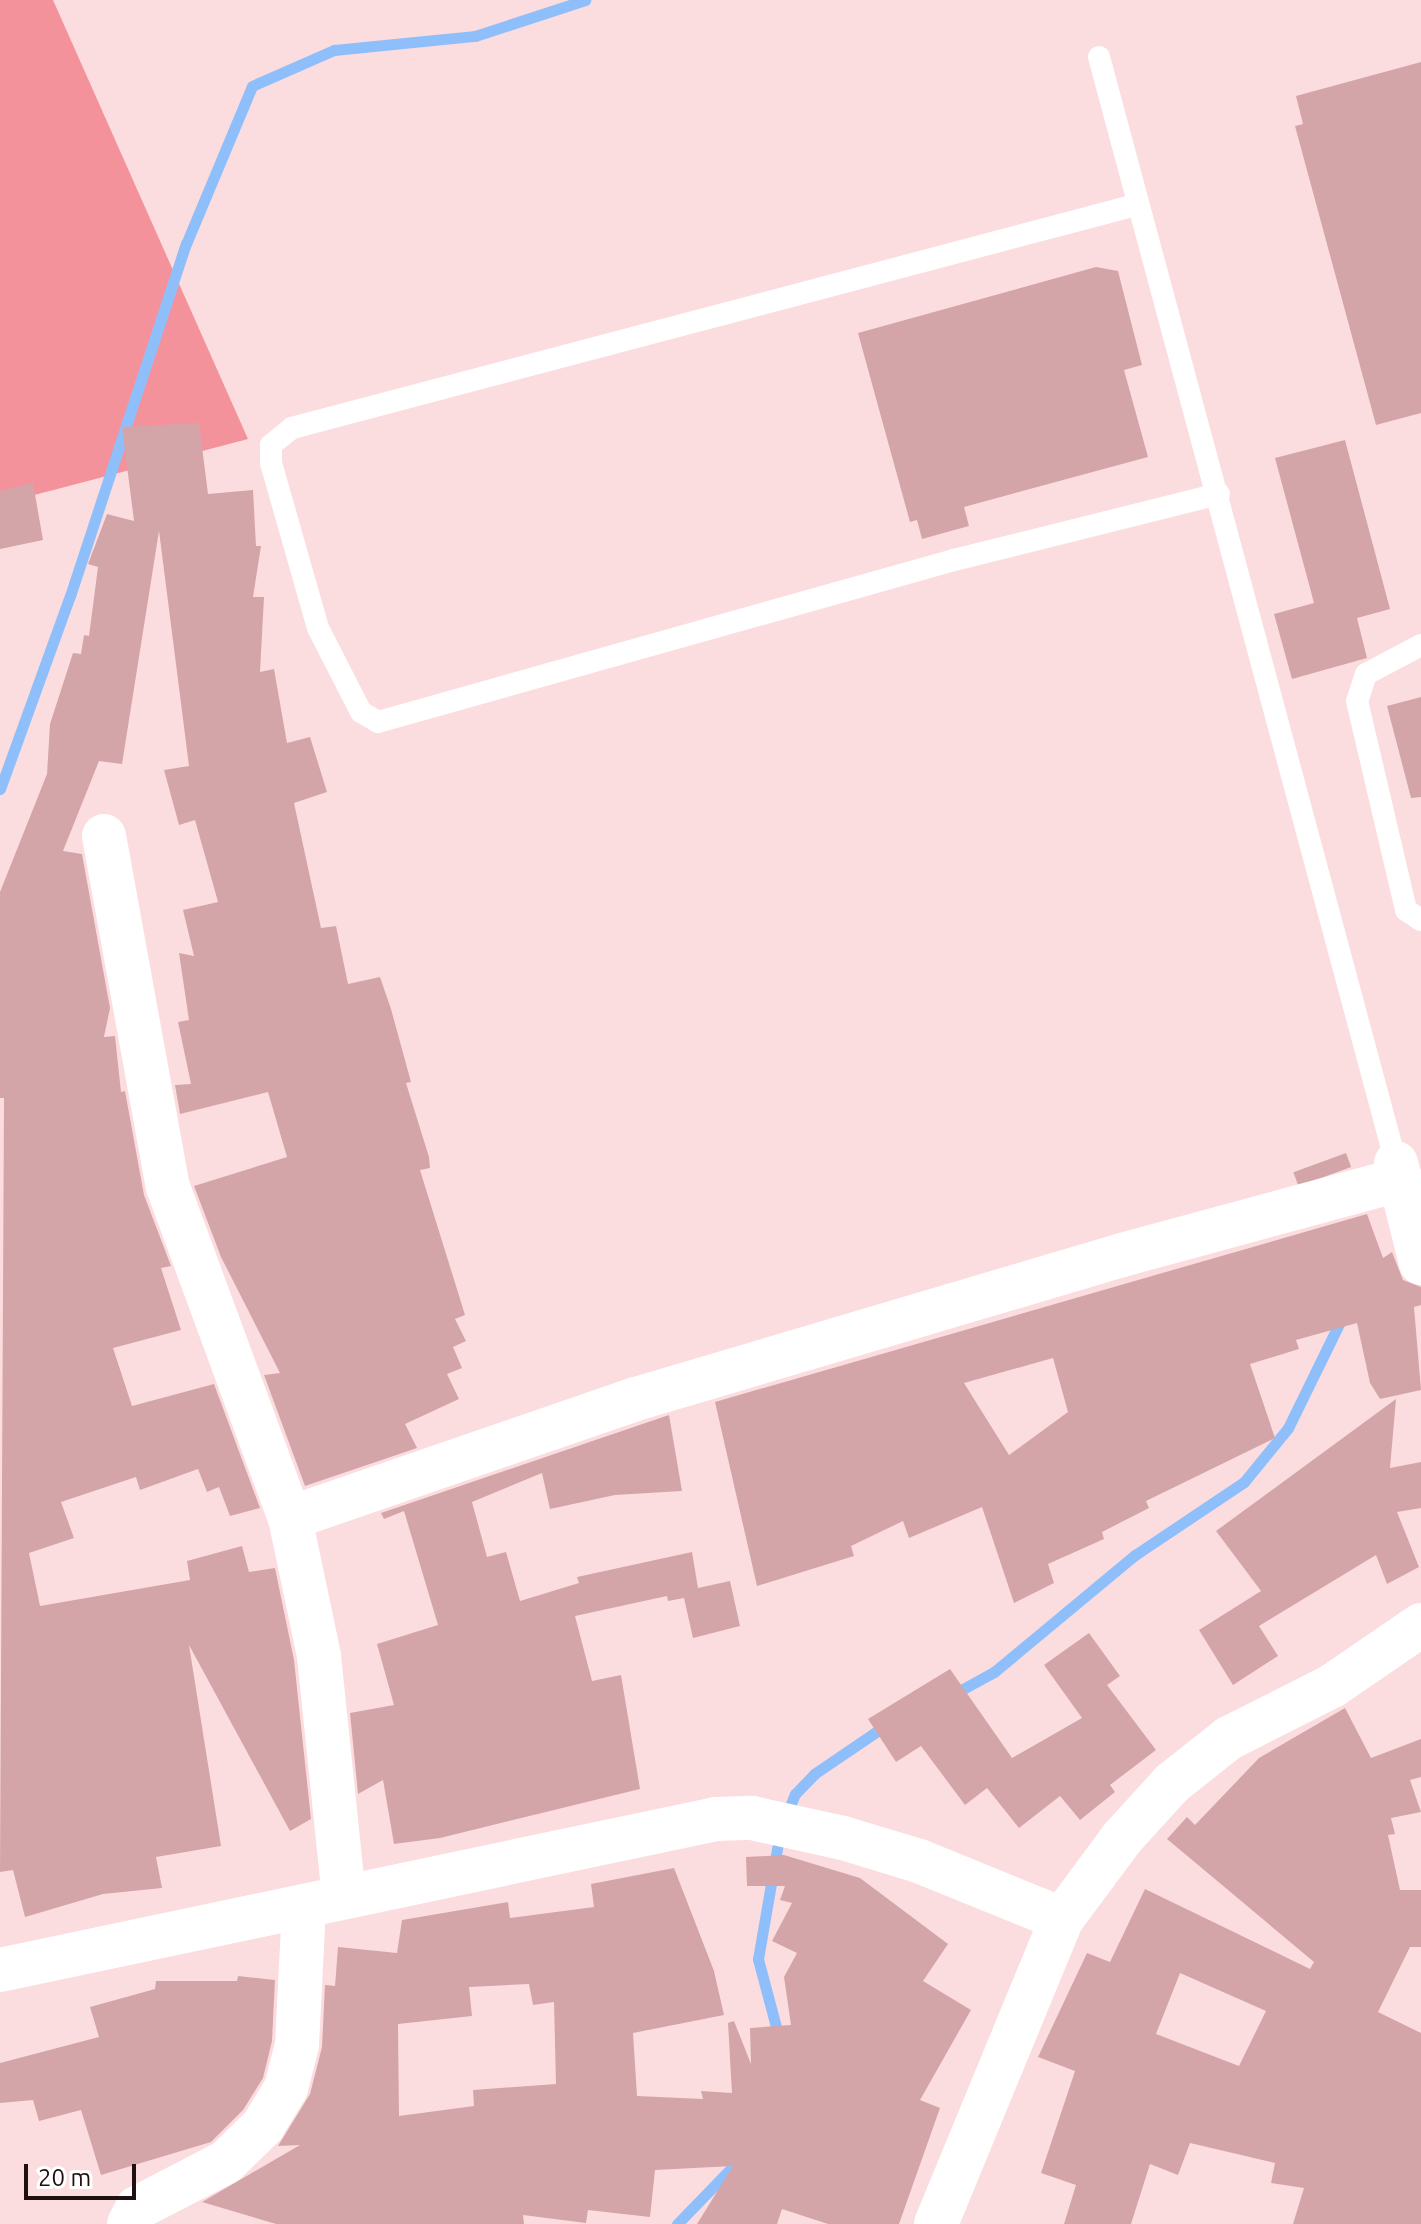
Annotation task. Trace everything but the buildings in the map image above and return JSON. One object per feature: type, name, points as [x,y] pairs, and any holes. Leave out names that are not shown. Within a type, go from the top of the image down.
[{"type":"street","points":[[104,836],[168,1187],[290,1518],[319,1656],[324,1902],[286,2088],[263,2126],[226,2162],[137,2208],[129,2224]]},
{"type":"street","points":[[290,1518],[636,1399],[1399,1171],[1421,1263]]},
{"type":"street","points":[[936,2224],[1062,1919],[1122,1838],[1172,1783],[1229,1738],[1332,1686],[1421,1625]]},
{"type":"street","points":[[0,1970],[716,1819],[752,1818],[919,1861],[1062,1919]]},
{"type":"lane","points":[[1099,57],[1136,205],[1219,494],[1399,1171]]},
{"type":"lane","points":[[1136,205],[292,428],[271,445],[287,521],[318,628],[361,712],[378,722],[954,560],[1219,494]]},
{"type":"lane","points":[[1421,645],[1366,674],[1357,701],[1406,910],[1421,920]]},
{"type":"shaded area","points":[[0,0],[53,0],[248,439],[0,504]]},
{"type":"waterway","points":[[0,789],[70,596],[186,244],[252,86],[334,50],[475,36],[585,0]]},
{"type":"waterway","points":[[952,1695],[994,1672],[1135,1555],[1244,1482],[1288,1428],[1342,1318]]},
{"type":"waterway","points":[[786,1816],[795,1794],[814,1774],[886,1725]]},
{"type":"waterway","points":[[779,2038],[758,1959],[780,1832]]},
{"type":"waterway","points":[[677,2224],[742,2157]]}]
